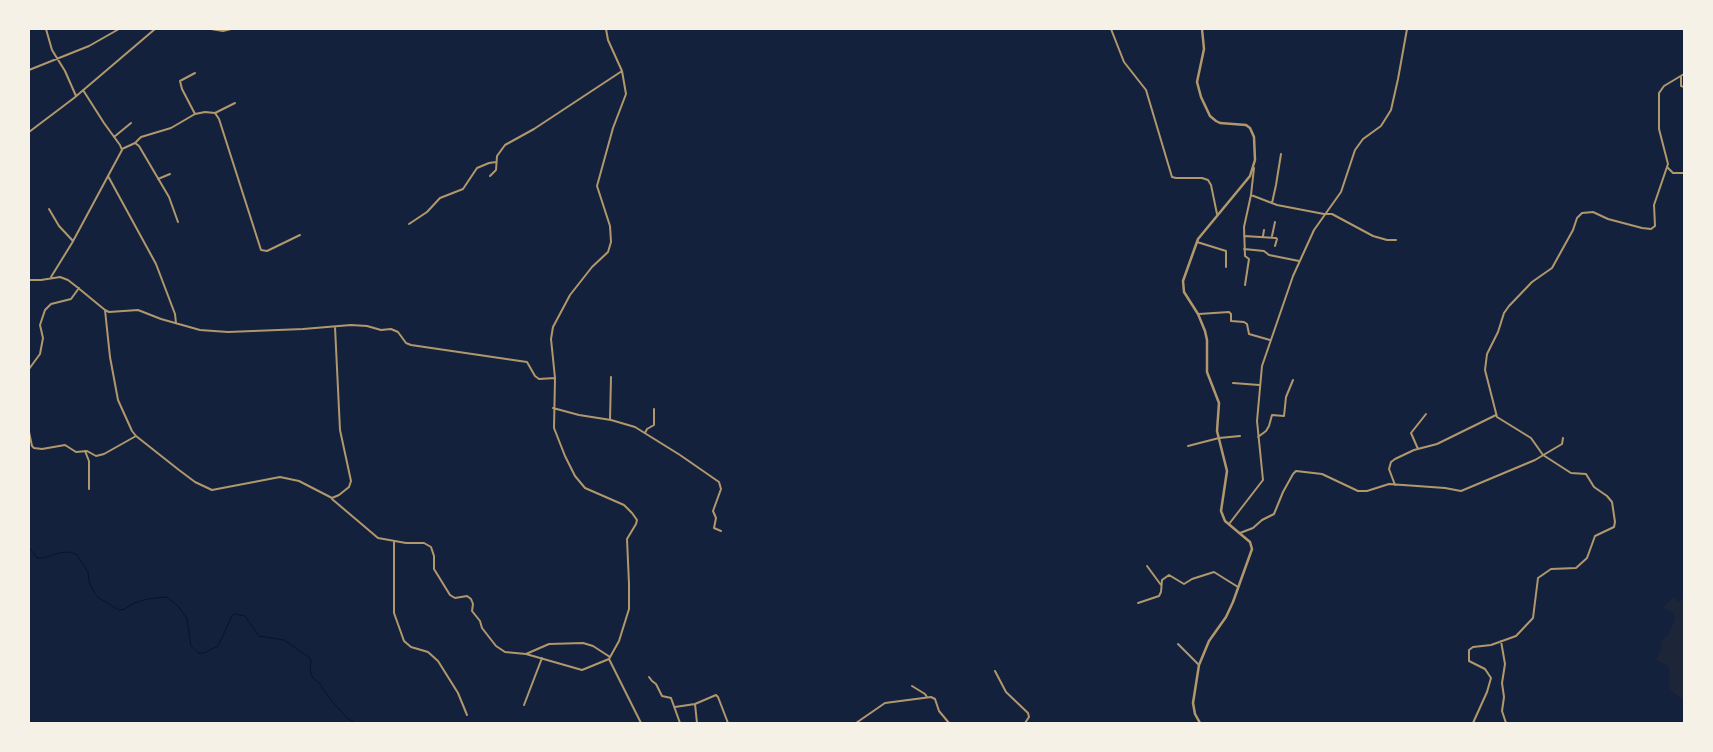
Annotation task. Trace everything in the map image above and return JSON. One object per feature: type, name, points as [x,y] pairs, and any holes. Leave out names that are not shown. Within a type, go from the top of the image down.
[{"type":"street","points":[[46,29],[52,50],[59,59],[76,96]]},
{"type":"street","points":[[29,70],[89,46],[119,29]]},
{"type":"street","points":[[29,132],[76,96],[155,29]]},
{"type":"street","points":[[211,29],[222,31],[231,29]]},
{"type":"street","points":[[105,310],[110,357],[118,400],[136,436],[206,489],[218,489],[280,477],[299,481],[331,498],[378,538],[406,543],[424,543],[432,547],[435,571],[450,595],[455,598],[467,596],[471,599],[473,604],[472,612],[480,621],[482,628],[496,646],[508,653],[526,654],[582,670],[610,658],[619,641],[629,609],[627,539],[637,520],[624,505],[585,488],[579,482],[565,456],[554,430],[555,378],[551,339],[553,327],[570,295],[592,267],[608,252],[611,242],[610,226],[597,186],[613,128],[625,99],[625,84],[622,71],[608,40],[606,29]]},
{"type":"street","points":[[1111,29],[1124,62],[1146,90],[1170,174],[1173,178],[1202,178],[1208,180],[1211,185],[1217,216]]},
{"type":"street","points":[[1202,29],[1204,49],[1197,82],[1200,97],[1210,116],[1216,121],[1246,125],[1250,128],[1254,137],[1251,195],[1244,220],[1244,249],[1245,256],[1249,259],[1245,285]]},
{"type":"street","points":[[1228,524],[1263,480],[1257,421],[1262,366],[1270,340],[1299,261],[1314,230],[1341,192],[1355,150],[1363,139],[1381,126],[1391,110],[1407,29]]},
{"type":"street","points":[[490,176],[496,170],[496,162],[500,150],[505,145],[534,129],[622,71]]},
{"type":"street","points":[[195,73],[180,81],[195,114]]},
{"type":"street","points":[[1473,723],[1491,678],[1485,669],[1469,661],[1468,650],[1472,647],[1491,645],[1514,637],[1531,620],[1534,614],[1538,577],[1551,570],[1576,568],[1588,557],[1595,536],[1615,526],[1612,502],[1594,487],[1587,476],[1583,473],[1569,472],[1544,456],[1531,438],[1499,419],[1496,415],[1486,375],[1485,360],[1504,313],[1528,286],[1552,268],[1573,230],[1577,218],[1582,213],[1593,212],[1608,219],[1642,228],[1653,228],[1655,223],[1654,205],[1668,163],[1659,129],[1659,93],[1664,86],[1684,74]]},
{"type":"street","points":[[1681,77],[1681,86],[1684,87]]},
{"type":"street","points":[[83,90],[122,149]]},
{"type":"street","points":[[50,277],[73,241],[122,149],[136,143],[141,137],[170,128],[195,114],[215,113],[235,103]]},
{"type":"street","points":[[215,113],[219,119],[261,250],[266,251],[300,235]]},
{"type":"street","points":[[114,137],[131,123]]},
{"type":"street","points":[[136,143],[169,198],[178,222]]},
{"type":"street","points":[[1272,203],[1281,154]]},
{"type":"street","points":[[410,224],[427,212],[440,198],[463,189],[477,168],[489,162],[496,162]]},
{"type":"street","points":[[1200,723],[1195,714],[1193,704],[1199,665],[1205,648],[1226,616],[1252,549],[1250,542],[1228,524],[1221,511],[1227,468],[1217,426],[1218,403],[1208,378],[1207,340],[1198,314],[1182,288],[1184,274],[1201,234],[1250,176],[1254,166]]},
{"type":"street","points":[[1667,167],[1673,173],[1684,173]]},
{"type":"street","points":[[158,179],[170,174]]},
{"type":"street","points":[[108,176],[156,264],[175,314],[176,323]]},
{"type":"street","points":[[1251,195],[1272,203],[1332,214],[1374,237],[1396,240]]},
{"type":"street","points":[[49,209],[59,226],[73,241]]},
{"type":"street","points":[[1272,236],[1275,222]]},
{"type":"street","points":[[1263,236],[1264,230]]},
{"type":"street","points":[[1244,236],[1272,236],[1277,239],[1275,246]]},
{"type":"street","points":[[1197,242],[1226,251],[1226,266]]},
{"type":"street","points":[[1244,249],[1264,251],[1269,255],[1299,261]]},
{"type":"street","points":[[29,280],[41,280],[57,276],[64,278],[110,312],[138,310],[200,330],[228,332],[367,326],[398,332],[406,343],[411,346],[527,362],[535,376],[539,379],[555,378]]},
{"type":"street","points":[[29,369],[40,354],[43,338],[40,324],[45,310],[51,304],[71,299],[79,288]]},
{"type":"street","points":[[1198,314],[1229,312],[1231,314],[1231,321],[1247,324],[1249,334],[1270,340]]},
{"type":"street","points":[[331,498],[339,495],[349,486],[351,481],[340,430],[335,326]]},
{"type":"street","points":[[610,420],[611,377]]},
{"type":"street","points":[[1258,437],[1266,431],[1272,415],[1284,416],[1286,397],[1293,380]]},
{"type":"street","points":[[1232,383],[1259,385]]},
{"type":"street","points":[[553,408],[629,425],[645,433],[719,482],[721,489],[713,511],[716,517],[714,528],[722,531]]},
{"type":"street","points":[[645,433],[654,426],[654,409]]},
{"type":"street","points":[[1418,449],[1411,433],[1426,414]]},
{"type":"street","points":[[1395,485],[1389,469],[1391,462],[1418,449],[1437,444],[1496,415]]},
{"type":"street","points":[[29,432],[34,448],[42,449],[66,445],[76,452],[85,451],[94,456],[101,455],[136,436]]},
{"type":"street","points":[[1188,446],[1220,438],[1240,436]]},
{"type":"street","points":[[1240,533],[1253,528],[1262,520],[1274,514],[1294,472],[1322,474],[1358,491],[1367,491],[1389,484],[1461,491],[1544,456],[1562,444],[1563,438]]},
{"type":"street","points":[[85,451],[89,461],[89,489]]},
{"type":"street","points":[[394,541],[394,613],[404,642],[408,646],[428,652],[438,661],[458,694],[467,715]]},
{"type":"street","points":[[1147,566],[1161,585]]},
{"type":"street","points":[[1138,603],[1159,596],[1163,579],[1169,575],[1184,584],[1213,571],[1238,587]]},
{"type":"street","points":[[1501,641],[1505,664],[1502,683],[1504,697],[1502,711],[1506,723]]},
{"type":"street","points":[[526,654],[549,644],[583,643],[593,646],[610,658],[641,723]]},
{"type":"street","points":[[1178,644],[1199,665]]},
{"type":"street","points":[[524,705],[542,658]]},
{"type":"street","points":[[995,671],[1007,694],[1028,713],[1029,716],[1025,723]]},
{"type":"street","points":[[649,677],[656,684],[662,696],[670,697],[680,723]]},
{"type":"street","points":[[912,686],[927,697]]},
{"type":"street","points":[[675,708],[695,704],[717,696],[728,723]]},
{"type":"street","points":[[856,723],[885,703],[927,697],[933,697],[939,711],[949,723]]},
{"type":"street","points":[[695,704],[697,723]]},
{"type":"shaded area","points":[[1684,593],[1684,701],[1669,689],[1669,666],[1656,660],[1662,648],[1661,641],[1669,635],[1675,618],[1673,612],[1665,609],[1664,606],[1674,597],[1678,602],[1683,598]]},
{"type":"waterway","points":[[29,547],[37,558],[70,552],[77,555],[88,572],[89,581],[95,594],[119,610],[148,599],[167,597],[178,606],[187,619],[191,646],[198,653],[204,653],[218,646],[232,616],[235,614],[245,616],[259,636],[284,640],[310,658],[312,677],[347,718],[355,723]]}]
